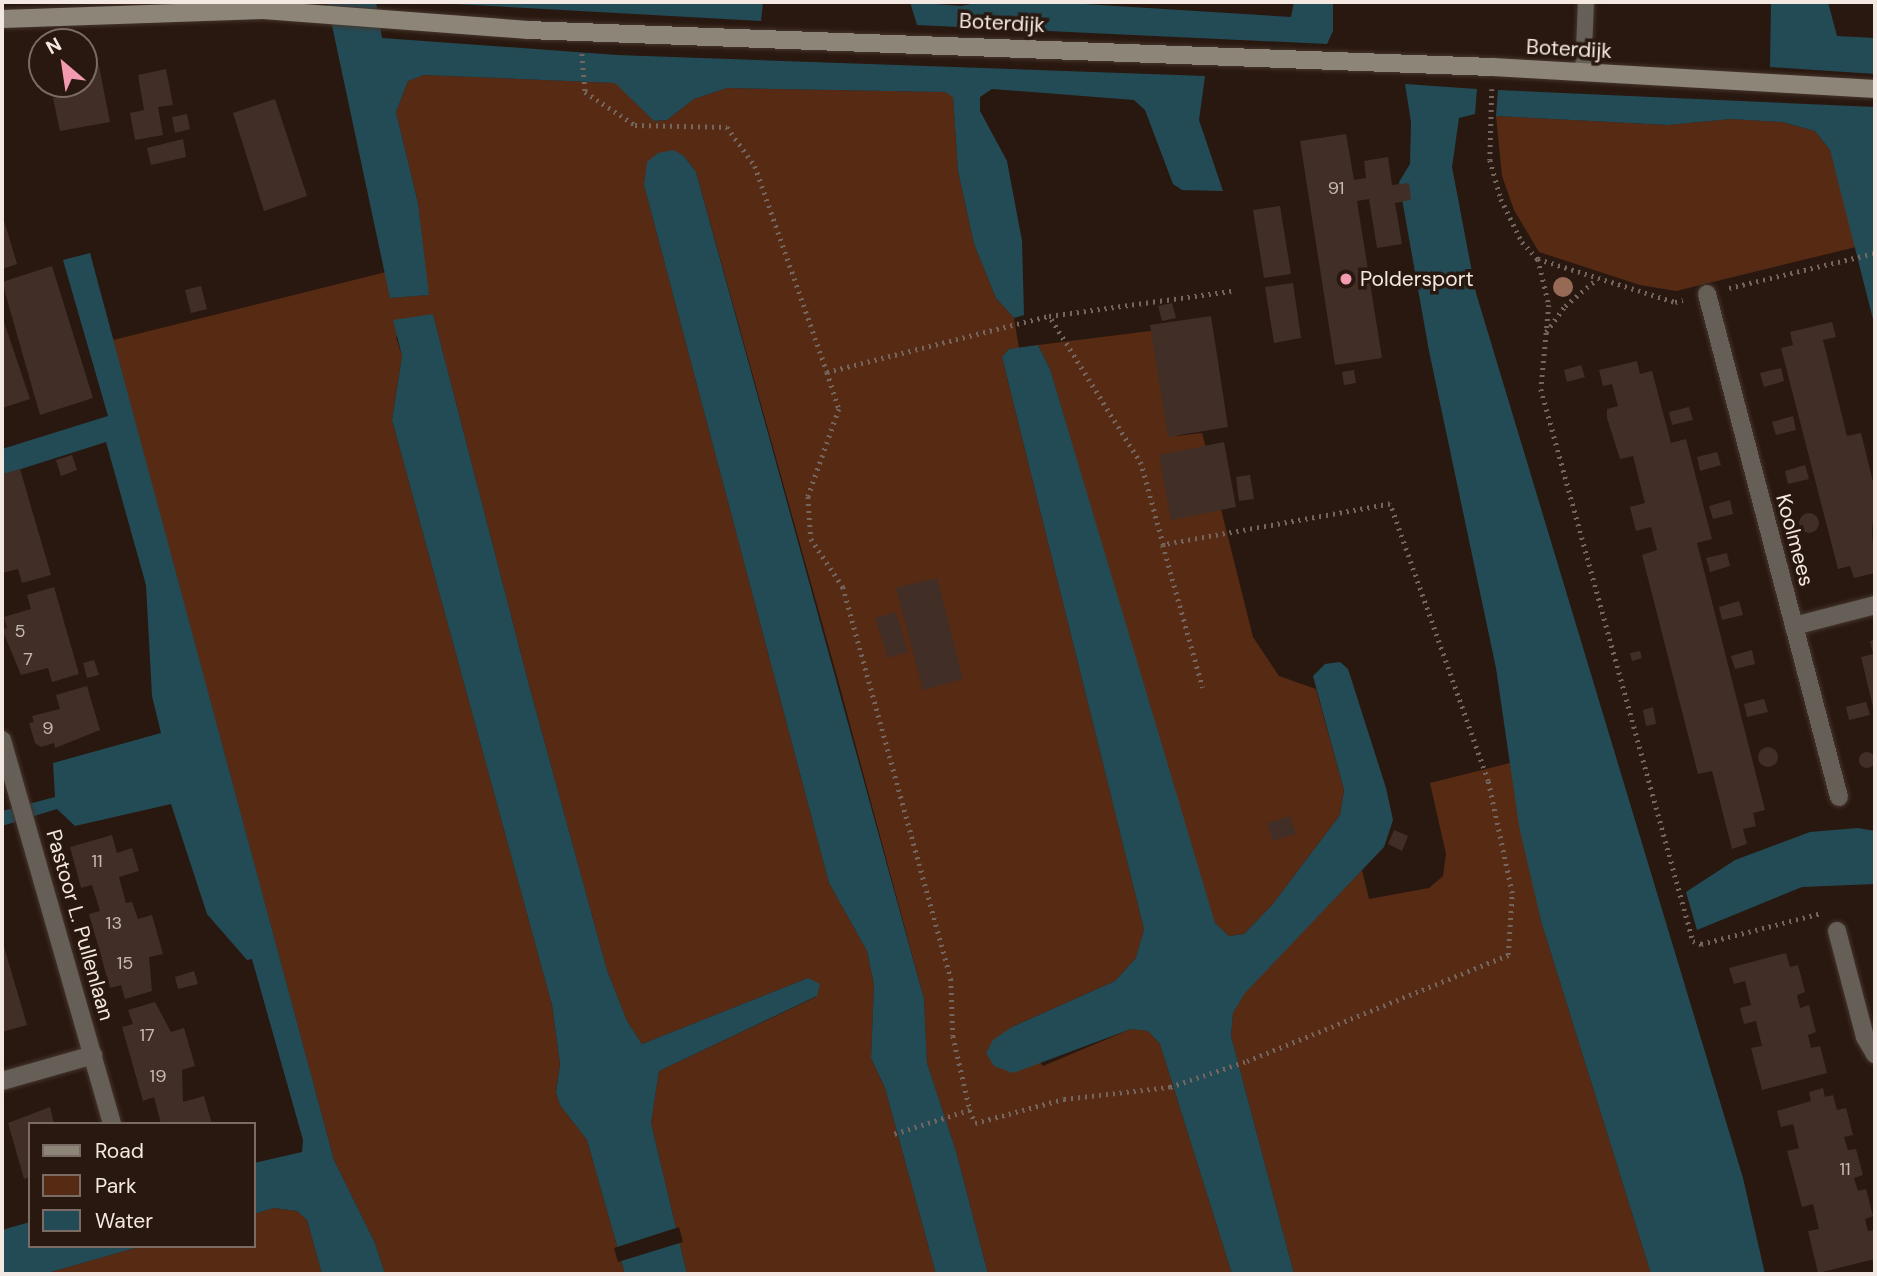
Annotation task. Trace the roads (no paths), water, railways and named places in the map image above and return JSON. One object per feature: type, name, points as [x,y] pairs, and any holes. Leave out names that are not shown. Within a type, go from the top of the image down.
[{"type":"street","name":"Boterdijk","points":[[2,19],[263,10],[528,30],[911,42],[1875,89]]},
{"type":"street","name":"Koolmees","points":[[1707,294],[1839,797]]},
{"type":"street","points":[[1794,626],[1875,605]]},
{"type":"street","name":"Pastoor L. Pullenlaan","points":[[2,740],[31,833],[111,1122]]},
{"type":"street","points":[[1837,931],[1865,1037],[1875,1054]]},
{"type":"street","points":[[2,1081],[93,1055]]},
{"type":"lane","points":[[1583,73],[1586,2]]},
{"type":"water","points":[[327,2],[376,2],[382,38],[617,55],[1205,76],[1199,120],[1223,191],[1182,190],[1173,184],[1145,110],[1134,100],[992,89],[980,97],[980,111],[1007,161],[1022,241],[1024,315],[1014,318],[996,298],[974,244],[958,171],[953,97],[945,92],[727,88],[694,99],[667,120],[654,121],[615,83],[424,75],[408,81],[396,112],[418,203],[429,295],[390,298]]},
{"type":"water","points":[[420,2],[763,2],[761,21]]},
{"type":"water","points":[[910,2],[961,6],[981,2],[1052,2],[1291,17],[1294,2],[1333,2],[1333,31],[1327,44],[917,25]]},
{"type":"water","points":[[1771,2],[1828,2],[1837,36],[1875,38],[1875,74],[1770,67]]},
{"type":"water","points":[[1405,84],[1477,89],[1475,114],[1459,118],[1452,167],[1476,293],[1743,1178],[1765,1274],[1651,1274],[1541,921],[1519,826],[1496,668],[1429,351],[1399,182],[1410,164],[1411,122]]},
{"type":"water","points":[[1498,90],[1875,107],[1875,327],[1830,150],[1815,131],[1782,122],[1731,119],[1668,125],[1496,116]]},
{"type":"water","points":[[673,150],[683,155],[696,172],[924,999],[927,1063],[956,1151],[988,1274],[936,1274],[885,1088],[871,1058],[874,985],[867,951],[829,883],[644,185],[647,162],[658,153]]},
{"type":"water","points":[[90,253],[334,1160],[375,1243],[385,1274],[322,1274],[307,1220],[297,1211],[274,1208],[256,1213],[256,1163],[302,1152],[303,1140],[252,959],[247,960],[207,914],[171,804],[75,826],[57,809],[2,826],[2,811],[55,797],[53,763],[161,733],[152,696],[146,585],[106,442],[2,475],[2,449],[108,416],[63,260]]},
{"type":"water","points":[[433,314],[529,685],[607,970],[627,1021],[642,1044],[808,978],[820,984],[817,996],[659,1071],[651,1123],[687,1274],[625,1274],[587,1140],[560,1105],[556,1092],[560,1064],[552,1005],[392,420],[402,356],[393,320]]},
{"type":"water","points":[[1038,345],[1050,369],[1215,923],[1229,936],[1244,934],[1272,905],[1340,815],[1344,790],[1313,676],[1325,664],[1340,662],[1348,669],[1386,788],[1393,820],[1384,847],[1245,993],[1233,1013],[1231,1036],[1294,1274],[1232,1274],[1160,1044],[1148,1031],[1131,1029],[1013,1073],[994,1066],[986,1053],[993,1040],[1012,1027],[1115,981],[1136,958],[1144,929],[1002,357],[1009,349]]},
{"type":"water","points":[[1858,828],[1875,831],[1875,884],[1802,887],[1697,930],[1686,892],[1735,860],[1810,832]]},
{"type":"water","points":[[28,1223],[28,1248],[135,1248],[44,1274],[2,1274],[2,1230]]},
{"type":"place","name":"Poldersport","points":[[1346,279]]}]
